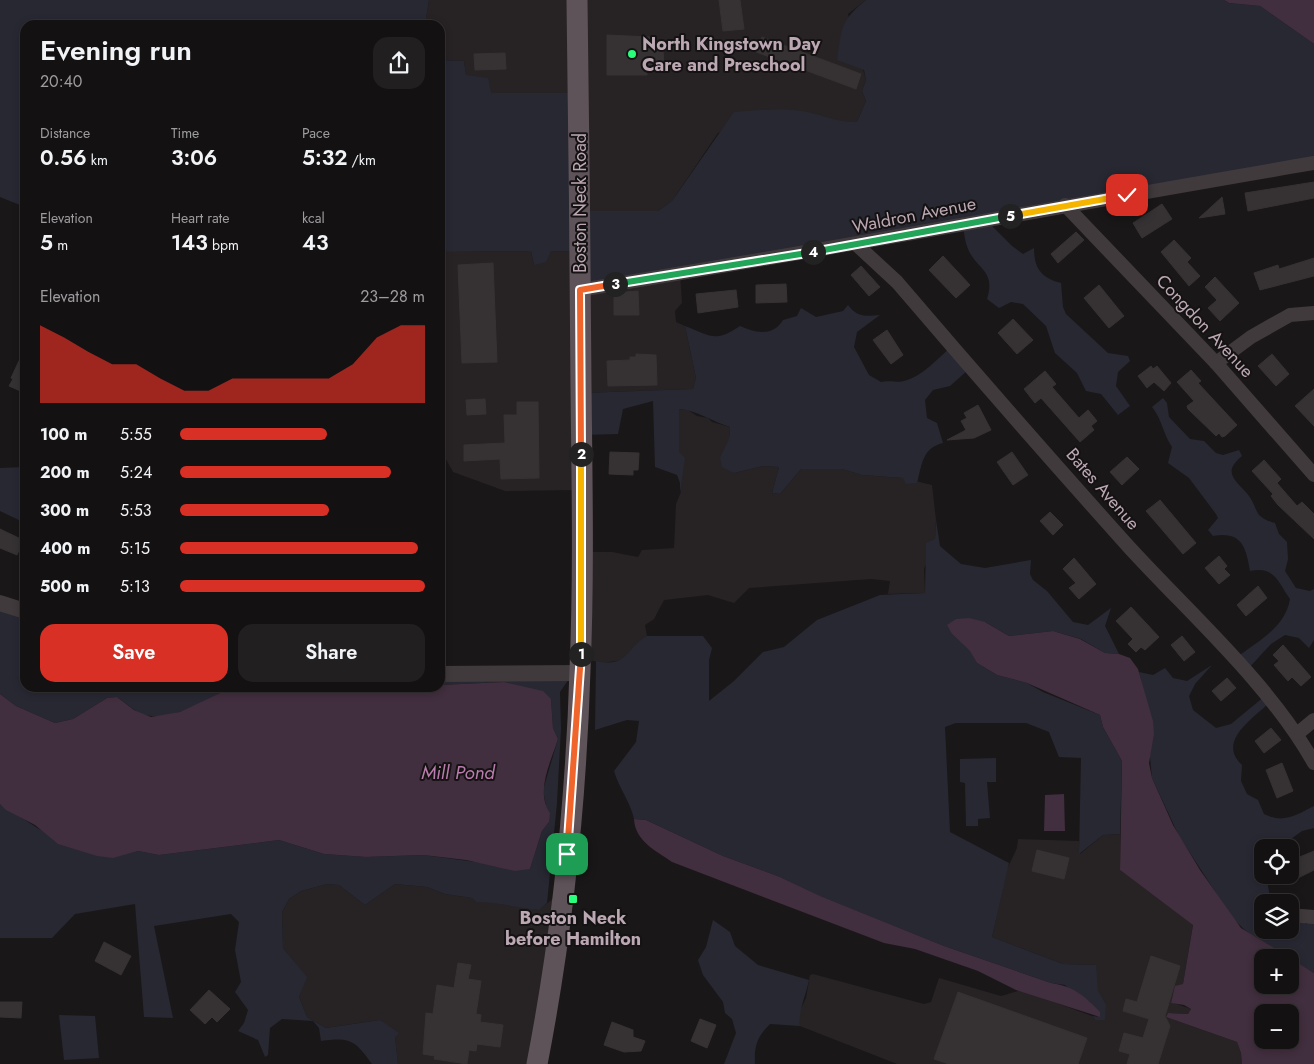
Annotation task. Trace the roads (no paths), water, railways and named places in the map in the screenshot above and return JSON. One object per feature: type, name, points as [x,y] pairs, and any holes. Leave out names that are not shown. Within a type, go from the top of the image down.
[{"type":"main road","name":"Boston Neck Road","points":[[537,1064],[549,1003],[566,863],[580,673],[582,578],[581,220],[577,0]]},
{"type":"street","name":"Waldron Avenue","points":[[580,290],[857,244],[1065,205],[1314,163]]},
{"type":"street","name":"Congdon Avenue","points":[[1065,205],[1216,363],[1314,475]]},
{"type":"street","name":"Bates Avenue","points":[[857,244],[897,282],[1128,546],[1235,659],[1297,734],[1314,763]]},
{"type":"street","points":[[1216,363],[1251,337],[1290,315],[1314,313]]},
{"type":"street","points":[[0,603],[20,609]]},
{"type":"street","points":[[445,674],[580,673]]},
{"type":"street","points":[[1297,734],[1314,720]]},
{"type":"water","points":[[1224,0],[1314,0],[1314,44],[1260,6],[1229,3]]},
{"type":"water","points":[[969,618],[985,622],[1009,636],[1053,631],[1080,639],[1105,653],[1119,654],[1130,658],[1138,669],[1153,721],[1154,734],[1149,763],[1152,778],[1173,825],[1200,870],[1241,928],[1254,936],[1254,939],[1259,939],[1276,949],[1254,949],[1254,994],[1299,994],[1299,964],[1314,973],[1314,1064],[1242,1064],[1237,1042],[1166,1017],[1168,1013],[1188,1014],[1191,1009],[1184,1005],[1171,1003],[1175,986],[1183,984],[1193,925],[1120,870],[1122,761],[1103,727],[1100,715],[1027,683],[997,675],[977,663],[970,651],[952,634],[947,625],[956,619]]},
{"type":"water","name":"Mill Pond","points":[[504,682],[543,691],[551,699],[553,728],[558,739],[548,767],[544,786],[546,804],[550,813],[549,822],[542,831],[530,869],[515,871],[466,860],[423,855],[366,857],[324,854],[279,840],[159,855],[138,851],[113,858],[97,856],[58,844],[35,825],[6,810],[0,804],[0,694],[16,706],[55,723],[73,719],[107,698],[117,697],[134,710],[151,717],[180,712],[222,692],[445,692],[445,685]]},
{"type":"water","points":[[1064,794],[1065,831],[1044,831],[1045,795]]},
{"type":"water","points":[[634,819],[646,820],[723,856],[780,877],[820,896],[944,946],[1072,989],[1089,1001],[1100,1012],[1100,1017],[1016,990],[978,971],[915,949],[884,943],[672,862],[642,839],[635,827]]},
{"type":"place","name":"North Kingstown Day Care and Preschool","points":[[632,54]]},
{"type":"place","name":"Boston Neck before Hamilton","points":[[573,899]]}]
